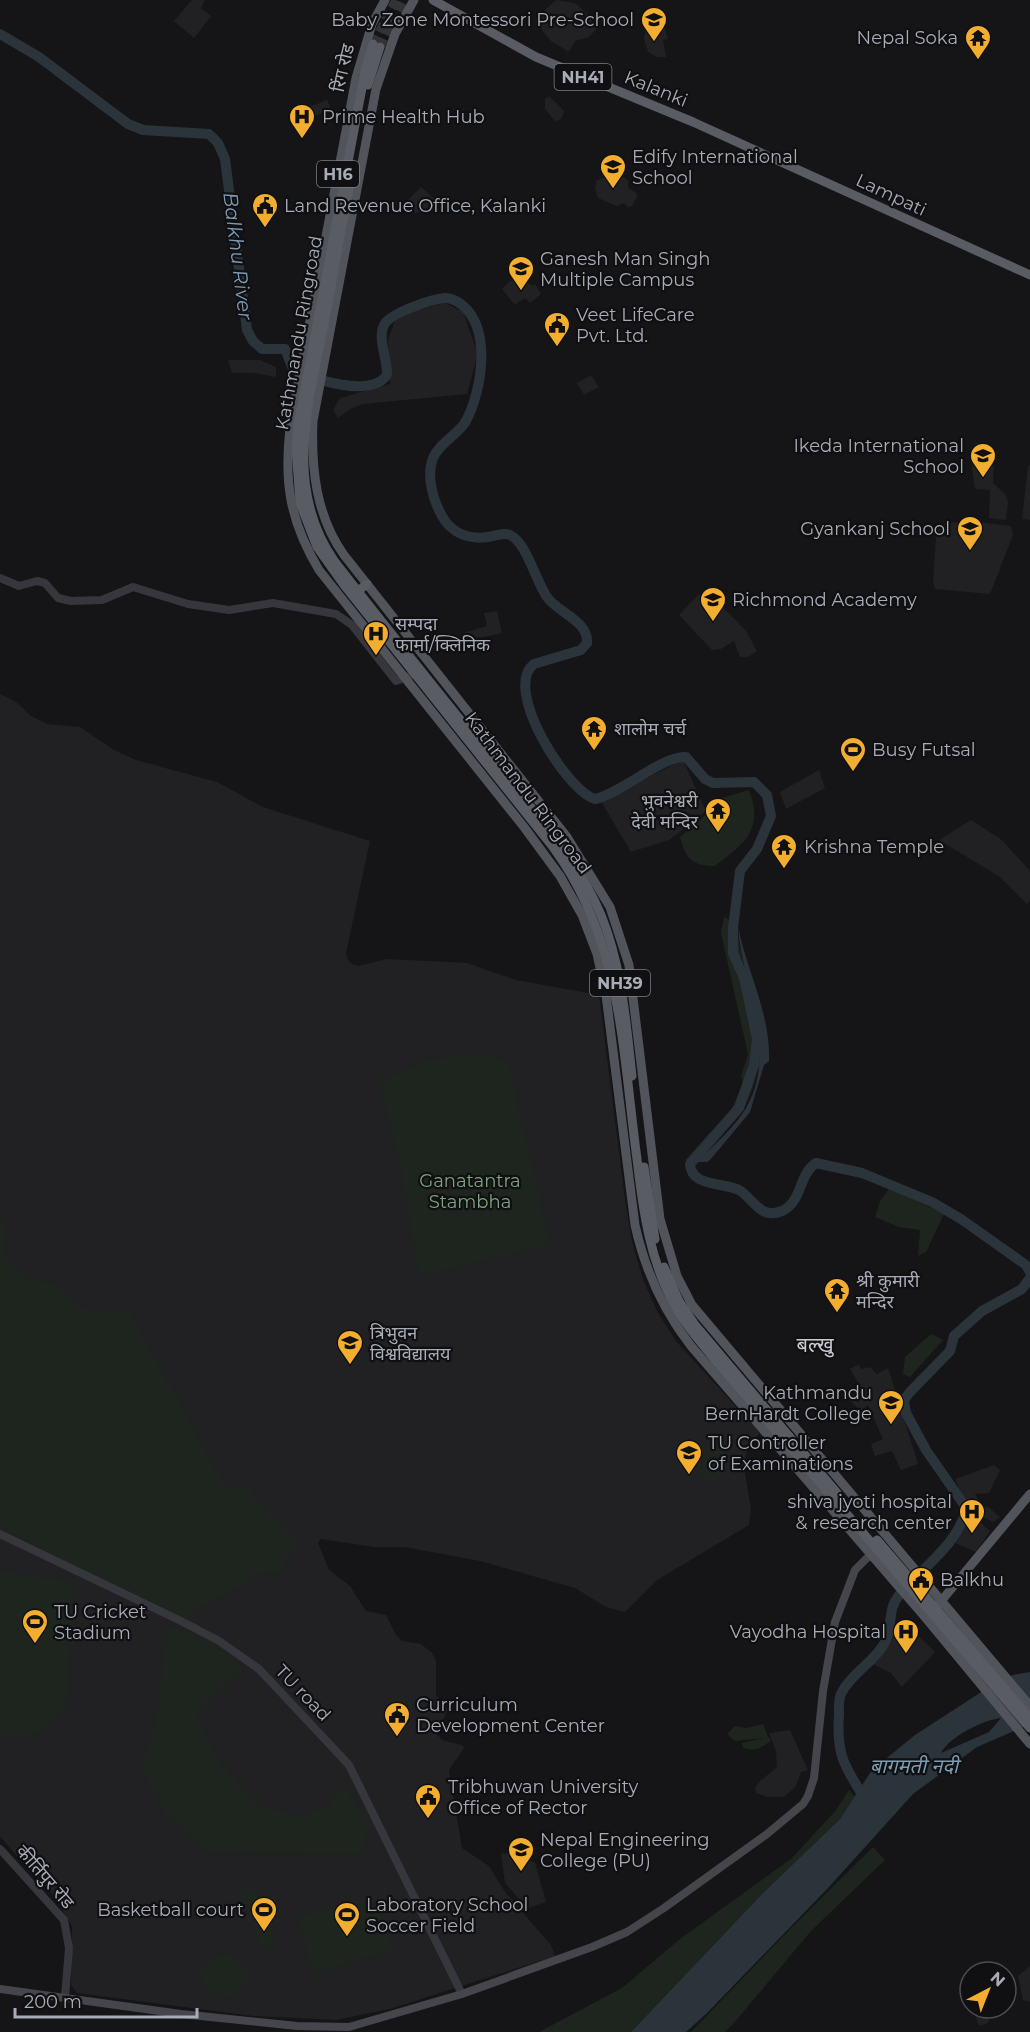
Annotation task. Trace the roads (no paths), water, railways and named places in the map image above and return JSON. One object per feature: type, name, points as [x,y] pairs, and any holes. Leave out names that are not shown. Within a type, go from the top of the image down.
[{"type":"highway","name":"Kalanki","points":[[433,0],[536,57],[693,122],[738,144]]},
{"type":"highway","name":"Kathmandu Ringroad","points":[[377,45],[366,68],[318,341],[296,448],[300,503],[317,547],[553,836],[577,869],[600,914],[615,958],[623,999],[656,1242],[679,1301],[717,1356]]},
{"type":"highway","name":"Lampati","points":[[738,144],[1030,275]]},
{"type":"highway","points":[[355,594],[367,584]]},
{"type":"highway","name":"Kathmandu Ringroad","points":[[355,594],[411,675],[564,862],[595,919],[609,963],[614,988],[648,1234],[664,1284],[676,1308],[879,1547],[923,1597],[936,1607],[1030,1728]]},
{"type":"highway","points":[[717,1356],[727,1347]]},
{"type":"highway","name":"Kathmandu Ringroad","points":[[970,1652],[1030,1718]]},
{"type":"main road","name":"रिंग रोड","points":[[318,341],[310,324],[356,78],[372,24],[385,0]]},
{"type":"main road","points":[[414,0],[395,34],[376,89],[306,403],[289,434],[289,486],[294,520],[302,542],[319,570],[411,675],[561,876],[591,933],[606,995],[635,1225],[640,1247],[660,1302],[691,1346],[891,1560],[970,1652],[1030,1706]]},
{"type":"main road","points":[[306,403],[313,421],[313,454],[321,508],[333,539],[567,837],[591,873],[613,914],[629,965],[664,1237],[677,1276],[692,1305],[727,1347],[879,1547]]},
{"type":"main road","points":[[936,1607],[1030,1494]]},
{"type":"main road","points":[[0,1989],[181,2014],[326,2028],[369,2023],[462,1994],[559,1960],[627,1932],[701,1882],[803,1804],[814,1778],[823,1691],[835,1622],[855,1570],[879,1547]]},
{"type":"main road","points":[[923,1597],[936,1607],[970,1652],[1030,1744]]},
{"type":"street","points":[[0,578],[19,586],[37,581],[45,583],[58,598],[72,601],[102,600],[133,587],[188,604],[229,610],[273,603],[336,614],[352,625],[396,681],[411,675]]},
{"type":"street","name":"TU road","points":[[0,1534],[181,1621],[219,1641],[259,1669],[349,1766],[462,1994]]},
{"type":"street","name":"कीर्तिपुर रोड","points":[[0,1849],[64,1920],[69,1948],[65,1997]]},
{"type":"water","points":[[738,927],[766,1027],[769,1061],[764,1065],[750,1112],[711,1159],[707,1162],[696,1162],[736,1123],[746,1108],[755,1087],[759,1064],[759,1041]]},
{"type":"water","name":"बागमती नदी","points":[[1030,1672],[1030,1724],[977,1747],[913,1794],[828,1888],[686,2032],[631,2032],[762,1894],[840,1819],[872,1770],[915,1735],[992,1685],[1013,1675]],"holes":[[[1001,1718],[989,1732],[941,1753],[951,1741],[967,1730]]]},
{"type":"waterway","name":"Balkhu River","points":[[0,34],[39,57],[128,124],[143,130],[209,134],[218,143],[225,159],[247,330],[253,341],[262,349],[285,349],[293,369],[314,378],[342,385],[356,386],[379,382],[387,375],[382,330],[388,320],[412,307],[439,299],[450,299],[462,305],[478,329],[481,344],[480,377],[466,421],[440,447],[433,458],[430,472],[432,488],[442,516],[456,531],[467,536],[481,538],[508,534],[516,539],[547,597],[578,623],[586,635],[587,643],[581,650],[534,664],[526,676],[526,694],[532,715],[555,759],[583,792],[595,799],[617,790],[666,762],[686,757],[705,779],[713,783],[754,782],[767,795],[771,816],[757,849],[740,871],[733,928],[733,953],[744,978],[757,1039],[754,1065],[739,1108],[690,1164],[696,1177],[709,1183],[739,1190],[763,1211],[774,1213],[789,1207],[806,1174],[816,1163],[862,1173],[932,1202],[961,1219],[1026,1265],[1030,1272]]},
{"type":"waterway","name":"Balkhu River","points":[[867,1802],[848,1770],[841,1752],[838,1729],[841,1694],[851,1679],[884,1644],[889,1631],[891,1612],[900,1594],[947,1545],[962,1522],[967,1509],[926,1450],[906,1413],[904,1400],[950,1351],[954,1336],[982,1311],[1022,1289],[1030,1278]]},
{"type":"tunnel","points":[[373,44],[396,0]]},
{"type":"tunnel","points":[[380,47],[404,0]]},
{"type":"place","name":"Baby Zone Montessori Pre-School","points":[[654,43]]},
{"type":"place","name":"Nepal Soka","points":[[978,61]]},
{"type":"place","name":"Prime Health Hub","points":[[302,140]]},
{"type":"place","name":"Edify International School","points":[[613,190]]},
{"type":"place","name":"Land Revenue Office, Kalanki","points":[[265,229]]},
{"type":"place","name":"Ganesh Man Singh Multiple Campus","points":[[521,292]]},
{"type":"place","name":"Veet LifeCare Pvt. Ltd.","points":[[557,348]]},
{"type":"place","name":"Ikeda International School","points":[[983,479]]},
{"type":"place","name":"Gyankanj School","points":[[970,552]]},
{"type":"place","name":"Richmond Academy","points":[[713,623]]},
{"type":"place","name":"सम्पदा फार्मा/क्लिनिक","points":[[376,657]]},
{"type":"place","name":"शालोम चर्च","points":[[594,752]]},
{"type":"place","name":"Busy Futsal","points":[[853,773]]},
{"type":"place","name":"भुवनेश्वरी देवी मन्दिर","points":[[718,834]]},
{"type":"place","name":"Krishna Temple","points":[[784,870]]},
{"type":"place","name":"श्री कुमारी मन्दिर","points":[[837,1314]]},
{"type":"place","name":"त्रिभुवन विश्वविद्यालय","points":[[350,1366]]},
{"type":"place","name":"Kathmandu BernHardt College","points":[[891,1426]]},
{"type":"place","name":"TU Controller of Examinations","points":[[689,1476]]},
{"type":"place","name":"shiva jyoti hospital & research center","points":[[972,1535]]},
{"type":"place","name":"Balkhu","points":[[921,1603]]},
{"type":"place","name":"TU Cricket Stadium","points":[[35,1645]]},
{"type":"place","name":"Vayodha Hospital","points":[[906,1655]]},
{"type":"place","name":"Curriculum Development Center","points":[[397,1738]]},
{"type":"place","name":"Tribhuwan University Office of Rector","points":[[428,1820]]},
{"type":"place","name":"Nepal Engineering College (PU)","points":[[521,1873]]},
{"type":"place","name":"Basketball court","points":[[264,1933]]},
{"type":"place","name":"Laboratory School Soccer Field","points":[[347,1938]]},
{"type":"district","name":"बल्खु","points":[[815,1345]]},
{"type":"park label","name":"Ganatantra Stambha","points":[[470,1191]]}]
